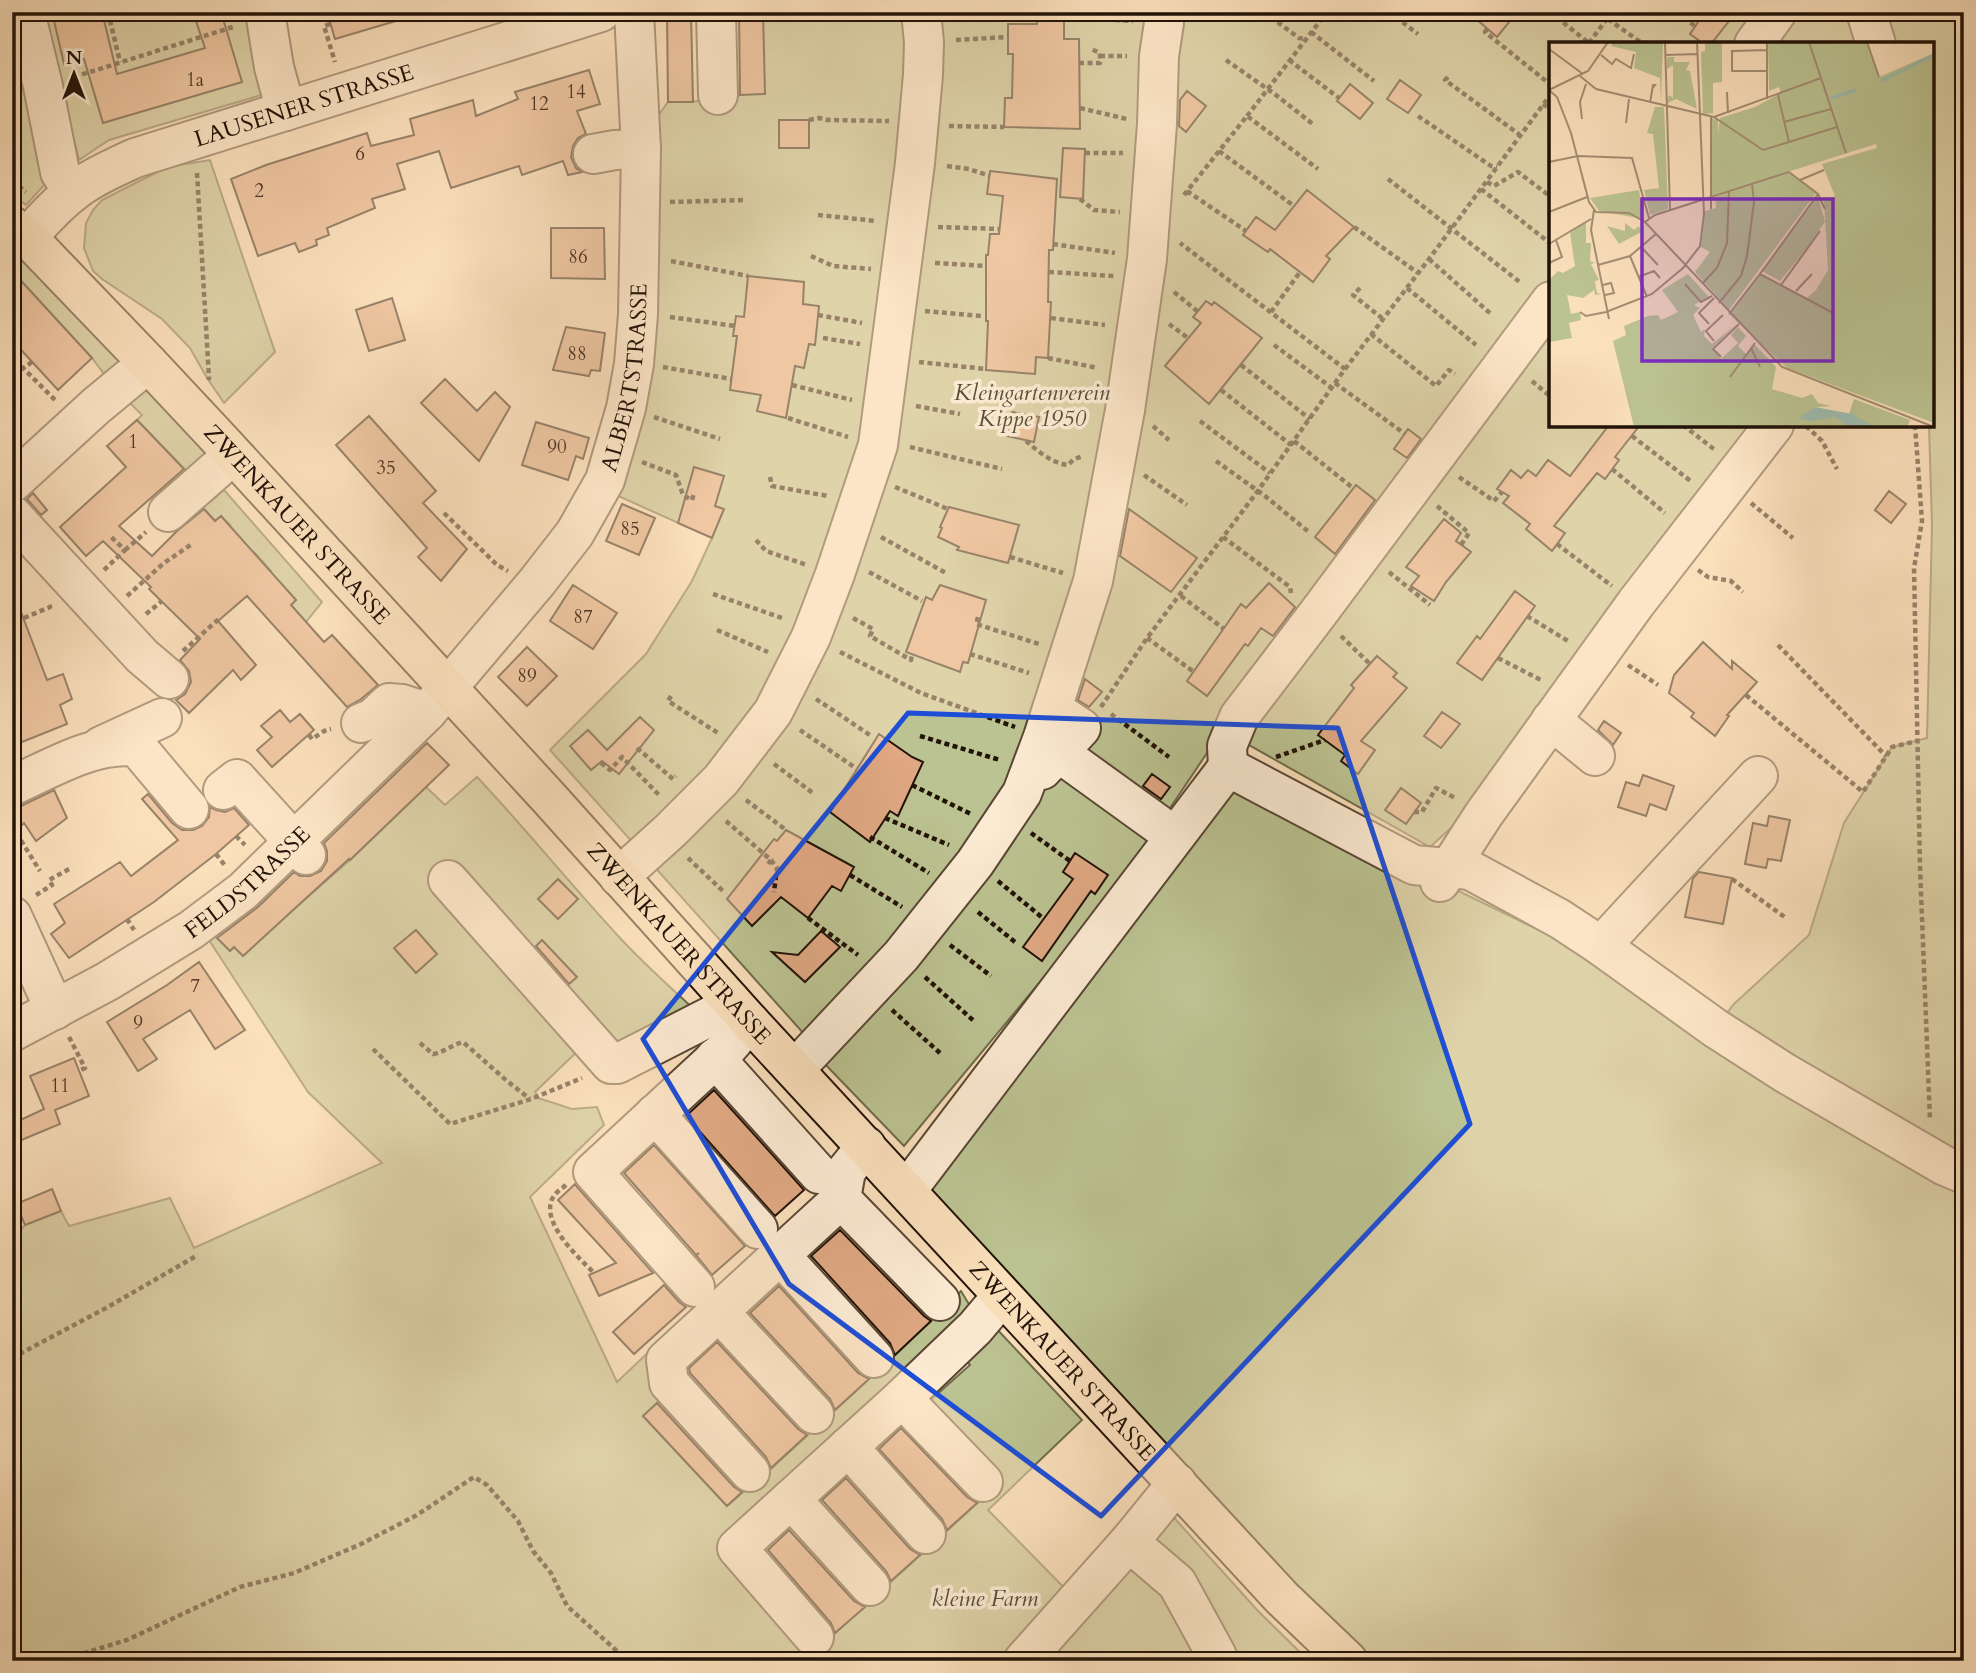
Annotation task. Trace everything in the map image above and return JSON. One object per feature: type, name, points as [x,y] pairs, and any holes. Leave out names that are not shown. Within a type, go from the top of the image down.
[{"type":"main road","name":"ZWENKAUER STRASSE","points":[[20,231],[233,455],[437,700],[619,877],[1282,1598],[1348,1661]]},
{"type":"street","points":[[25,12],[60,172],[73,192]]},
{"type":"street","name":"LAUSENER STRASSE","points":[[20,231],[48,215],[90,180],[135,158],[601,12]]},
{"type":"street","name":"ALBERTSTRASSE","points":[[437,700],[575,533],[605,480],[614,453],[634,364],[638,314],[641,149],[634,12]]},
{"type":"street","points":[[716,12],[718,95]]},
{"type":"street","points":[[1755,42],[1777,12]]},
{"type":"street","points":[[1866,12],[1875,42]]},
{"type":"street","points":[[266,15],[274,67],[286,111]]},
{"type":"street","points":[[795,1069],[885,974],[925,924],[1026,779],[1093,581],[1131,374],[1152,212],[1163,18]]},
{"type":"street","points":[[619,877],[710,789],[811,632],[872,455],[915,163],[923,75],[923,27]]},
{"type":"street","points":[[593,154],[641,149]]},
{"type":"street","points":[[907,1190],[1228,768],[1227,746],[1239,717],[1304,607],[1363,553],[1416,460],[1536,292]]},
{"type":"street","points":[[12,483],[93,415],[148,363]]},
{"type":"street","points":[[1444,875],[1484,814],[1636,603],[1772,427]]},
{"type":"street","points":[[168,512],[233,455]]},
{"type":"street","points":[[12,515],[71,594],[167,677]]},
{"type":"street","points":[[362,723],[373,718],[389,703],[437,700]]},
{"type":"street","name":"FELDSTRASSE","points":[[12,1031],[108,981],[197,925],[300,848],[341,794],[437,700]]},
{"type":"street","points":[[1560,708],[1595,756]]},
{"type":"street","points":[[12,786],[162,718]]},
{"type":"street","points":[[96,749],[122,745],[137,747],[189,809]]},
{"type":"street","points":[[1228,768],[1414,865],[1444,875],[1470,870],[1560,919],[1715,1028],[1785,1073],[1947,1166]]},
{"type":"street","points":[[1601,946],[1758,776]]},
{"type":"street","points":[[223,790],[237,779],[300,848]]},
{"type":"street","points":[[1026,779],[1159,825]]},
{"type":"street","points":[[448,880],[611,1064],[617,1064],[713,1015],[740,1011]]},
{"type":"street","points":[[27,910],[55,1010]]},
{"type":"street","points":[[740,1011],[715,1058],[593,1172],[814,1414]]},
{"type":"street","points":[[715,1058],[830,1186],[940,1301]]},
{"type":"street","points":[[655,1114],[874,1358]]},
{"type":"street","points":[[750,1472],[668,1384],[666,1360],[707,1299],[846,1171],[866,1146]]},
{"type":"street","points":[[814,1637],[737,1548],[902,1398],[975,1328],[1002,1296]]},
{"type":"street","points":[[902,1398],[983,1482]]},
{"type":"street","points":[[848,1447],[926,1534]]},
{"type":"street","points":[[1023,1661],[1129,1542],[1177,1483]]},
{"type":"street","points":[[791,1499],[870,1586]]},
{"type":"street","points":[[1129,1542],[1177,1583],[1217,1656],[1217,1661]]},
{"type":"path","points":[[108,12],[120,62]]},
{"type":"path","points":[[1264,12],[1299,38],[1305,39]]},
{"type":"path","points":[[1080,199],[1094,210],[1105,212],[1152,212],[1174,208],[1327,12]]},
{"type":"path","points":[[1389,12],[1418,34]]},
{"type":"path","points":[[1550,12],[1588,42]]},
{"type":"path","points":[[1590,42],[1612,12]]},
{"type":"path","points":[[1677,12],[1695,26]]},
{"type":"path","points":[[43,86],[266,15]]},
{"type":"path","points":[[1064,17],[1163,18]]},
{"type":"path","points":[[1608,19],[1640,42]]},
{"type":"path","points":[[330,24],[324,26],[344,92]]},
{"type":"path","points":[[923,27],[1008,37]]},
{"type":"path","points":[[1488,29],[1485,33],[1549,83]]},
{"type":"path","points":[[1311,33],[1374,81]]},
{"type":"path","points":[[1079,63],[1100,63],[1100,53],[1091,49]]},
{"type":"path","points":[[1226,60],[1314,125]]},
{"type":"path","points":[[1289,60],[1339,98]]},
{"type":"path","points":[[1448,77],[1445,80],[1520,135]]},
{"type":"path","points":[[912,785],[985,821],[1026,779],[1181,596],[1345,369],[1549,96]]},
{"type":"path","points":[[1543,104],[1549,108]]},
{"type":"path","points":[[1080,108],[1157,124]]},
{"type":"path","points":[[1247,116],[1318,169]]},
{"type":"path","points":[[1418,116],[1491,166],[1497,167]]},
{"type":"path","points":[[185,402],[209,378],[195,139]]},
{"type":"path","points":[[1219,151],[1294,206]]},
{"type":"path","points":[[915,163],[969,169],[990,176]]},
{"type":"path","points":[[1487,182],[1494,186],[1518,172],[1549,195]]},
{"type":"path","points":[[1388,180],[1536,292]]},
{"type":"path","points":[[1481,189],[1549,242]]},
{"type":"path","points":[[1187,191],[1246,230]]},
{"type":"path","points":[[641,203],[746,200]]},
{"type":"path","points":[[1152,212],[1158,217],[1166,233],[1345,369]]},
{"type":"path","points":[[818,215],[898,292],[986,369]]},
{"type":"path","points":[[1353,227],[1418,273]]},
{"type":"path","points":[[898,292],[1000,229]]},
{"type":"path","points":[[1053,244],[1146,268]]},
{"type":"path","points":[[811,256],[898,292],[981,316]]},
{"type":"path","points":[[639,258],[656,258],[748,276]]},
{"type":"path","points":[[1429,259],[1491,314]]},
{"type":"path","points":[[818,315],[986,266]]},
{"type":"path","points":[[1049,272],[1146,268]]},
{"type":"path","points":[[1270,312],[1300,272]]},
{"type":"path","points":[[1360,288],[1353,295],[1383,319]]},
{"type":"path","points":[[1407,288],[1476,345]]},
{"type":"path","points":[[638,314],[735,327]]},
{"type":"path","points":[[1051,318],[1138,330]]},
{"type":"path","points":[[1371,334],[1436,386],[1449,370],[1455,374]]},
{"type":"path","points":[[1274,345],[1334,386],[1416,460],[1469,533],[1461,545]]},
{"type":"path","points":[[1048,358],[1131,374]]},
{"type":"path","points":[[32,362],[23,368],[93,415]]},
{"type":"path","points":[[634,364],[731,379]]},
{"type":"path","points":[[1241,365],[1310,419]]},
{"type":"path","points":[[792,385],[872,455],[948,509]]},
{"type":"path","points":[[1221,390],[1353,488]]},
{"type":"path","points":[[626,408],[720,439]]},
{"type":"path","points":[[771,477],[772,486],[872,455],[960,414]]},
{"type":"path","points":[[788,418],[872,455],[956,459],[1002,469]]},
{"type":"path","points":[[1200,421],[1270,474]]},
{"type":"path","points":[[1684,427],[1728,485]]},
{"type":"path","points":[[1808,427],[1822,441],[1837,470]]},
{"type":"path","points":[[1915,427],[1922,522],[1914,568],[1920,867],[1947,1166]]},
{"type":"path","points":[[1632,436],[1728,485],[1793,538]]},
{"type":"path","points":[[1026,441],[1059,464],[1068,465],[1074,459],[1089,455],[1097,449],[1117,451],[1130,465],[1187,505]]},
{"type":"path","points":[[614,453],[676,475],[683,495],[692,500],[694,493]]},
{"type":"path","points":[[872,455],[946,573]]},
{"type":"path","points":[[1416,460],[1494,501],[1502,492]]},
{"type":"path","points":[[1216,461],[1310,533]]},
{"type":"path","points":[[1612,470],[1683,543],[1708,577],[1731,580],[1743,593]]},
{"type":"path","points":[[444,513],[497,565],[537,582]]},
{"type":"path","points":[[24,618],[50,607],[86,585],[125,550],[109,535]]},
{"type":"path","points":[[1223,537],[1290,587],[1304,607],[1331,626],[1370,664]]},
{"type":"path","points":[[756,540],[766,551],[811,632],[856,769]]},
{"type":"path","points":[[71,594],[103,597],[114,607],[164,563],[192,544]]},
{"type":"path","points":[[1557,544],[1636,603]]},
{"type":"path","points":[[1363,553],[1430,605]]},
{"type":"path","points":[[1010,557],[1093,581]]},
{"type":"path","points":[[713,594],[811,632],[920,693],[1026,779]]},
{"type":"path","points":[[1181,596],[1224,629]]},
{"type":"path","points":[[811,632],[922,601]]},
{"type":"path","points":[[167,677],[172,660],[220,617]]},
{"type":"path","points":[[978,617],[976,624],[1026,779],[1044,919]]},
{"type":"path","points":[[1527,617],[1596,659]]},
{"type":"path","points":[[717,630],[811,632],[873,629],[870,636],[911,660],[912,655]]},
{"type":"path","points":[[811,632],[797,687],[870,735]]},
{"type":"path","points":[[1147,638],[1194,671]]},
{"type":"path","points":[[1778,645],[1886,756]]},
{"type":"path","points":[[970,654],[1026,779],[1070,861]]},
{"type":"path","points":[[1498,658],[1560,708]]},
{"type":"path","points":[[671,695],[668,701],[735,744],[710,789],[724,893]]},
{"type":"path","points":[[1745,695],[1863,792],[1892,747],[1917,741]]},
{"type":"path","points":[[920,736],[1026,779]]},
{"type":"path","points":[[1262,786],[1273,758],[1325,740]]},
{"type":"path","points":[[636,748],[673,779],[684,768],[710,789],[777,868],[774,892]]},
{"type":"path","points":[[601,764],[610,770],[622,757],[710,789],[786,830]]},
{"type":"path","points":[[886,818],[1026,779],[1170,757]]},
{"type":"path","points":[[870,837],[1026,779]]},
{"type":"path","points":[[1015,942],[1026,779]]},
{"type":"path","points":[[1415,812],[1422,812],[1436,788],[1484,814]]},
{"type":"path","points":[[710,789],[813,793]]},
{"type":"path","points":[[12,826],[40,871]]},
{"type":"path","points":[[767,866],[771,860]]},
{"type":"path","points":[[27,910],[35,895],[52,885],[49,880],[71,868]]},
{"type":"path","points":[[850,874],[914,915],[991,976]]},
{"type":"path","points":[[1732,878],[1786,918]]},
{"type":"path","points":[[808,918],[885,974],[975,1021]]},
{"type":"path","points":[[885,974],[940,1054]]},
{"type":"path","points":[[55,1010],[85,1068],[79,1071]]},
{"type":"path","points":[[420,1043],[433,1054],[444,1052],[451,1045],[463,1042],[506,1081],[531,1099]]},
{"type":"path","points":[[373,1049],[450,1124],[531,1099],[617,1064]]},
{"type":"path","points":[[593,1172],[582,1170],[554,1195],[550,1205],[554,1224],[571,1251],[594,1273]]},
{"type":"path","points":[[12,1218],[21,1215]]},
{"type":"path","points":[[12,1358],[196,1256]]},
{"type":"path","points":[[59,1661],[127,1640],[240,1587],[294,1573],[350,1549],[417,1515],[474,1477],[487,1485],[518,1521],[533,1551],[551,1573],[567,1605],[628,1661]]},
{"type":"highlighted area","points":[[908,713],[1338,728],[1470,1124],[1101,1516],[789,1284],[643,1039]]},
{"type":"green space","points":[[42,12],[251,12],[265,94],[109,140],[79,160]]},
{"type":"green space","name":"Kleingartenverein Kippe 1950","points":[[763,12],[1766,12],[1745,42],[1549,42],[1549,298],[1213,744],[1093,918],[904,1146],[823,1062],[805,1035],[550,750],[646,654],[692,581],[712,538],[616,495],[655,120],[668,102],[734,100],[740,95]]},
{"type":"green space","points":[[1793,12],[1849,12],[1862,42],[1772,42]]},
{"type":"green space","points":[[1964,12],[1964,1661],[1348,1661],[907,1190],[1228,767],[1440,882],[1551,936],[1601,946],[1715,1028],[1734,1004],[1809,935],[1844,823],[1892,747],[1927,738],[1932,525],[1929,427],[1934,427],[1934,42],[1890,42],[1883,14]]},
{"type":"green space","points":[[12,47],[47,182],[26,205],[12,195]]},
{"type":"green space","points":[[210,160],[275,352],[224,403],[190,348],[162,319],[93,271],[84,248],[86,223],[102,200],[167,167]]},
{"type":"green space","points":[[12,247],[121,358],[117,368],[107,378],[12,271]]},
{"type":"green space","points":[[1549,336],[1549,427],[1760,427],[1473,808],[1430,847],[1240,740],[1428,499],[1497,401]]},
{"type":"green space","points":[[152,384],[209,453],[194,479],[137,420],[142,415],[126,399]]},
{"type":"green space","points":[[224,490],[322,602],[306,622],[291,605],[296,600],[287,590],[265,577],[271,571],[254,552],[247,557],[224,531],[230,525],[221,516],[215,521],[193,497],[199,492],[210,502]]},
{"type":"green space","name":"kleine Farm","points":[[477,777],[620,938],[697,1012],[639,1045],[585,1044],[535,1092],[538,1098],[572,1109],[597,1107],[604,1125],[530,1197],[617,1382],[654,1347],[662,1399],[643,1416],[727,1506],[771,1469],[961,1291],[970,1306],[719,1547],[812,1654],[981,1500],[924,1406],[970,1365],[961,1354],[994,1326],[1082,1420],[988,1510],[1080,1604],[1168,1511],[1258,1611],[1309,1661],[12,1661],[12,1240],[25,1225],[61,1211],[69,1226],[170,1198],[194,1248],[382,1163],[308,1092],[207,937],[250,905],[272,928],[350,860],[426,787],[445,805]]},
{"type":"building","points":[[52,12],[102,12],[117,74],[205,48],[193,12],[221,12],[242,82],[103,123],[84,59],[64,64]]},
{"type":"building","points":[[327,12],[405,12],[406,18],[335,39]]},
{"type":"building","points":[[667,12],[691,12],[693,102],[668,102]]},
{"type":"building","points":[[739,12],[763,12],[765,94],[740,95]]},
{"type":"building","points":[[1468,12],[1499,12],[1510,21],[1497,37]]},
{"type":"building","points":[[1705,12],[1736,12],[1713,42],[1701,42],[1690,34]]},
{"type":"building","points":[[1037,13],[1064,13],[1064,39],[1079,39],[1080,129],[1004,127],[1005,98],[1012,98],[1013,54],[1008,54],[1008,24],[1037,24]]},
{"type":"building","points":[[589,70],[600,104],[577,111],[586,134],[578,138],[571,157],[576,168],[582,172],[568,175],[563,161],[522,175],[519,166],[451,188],[439,151],[397,164],[405,189],[372,199],[375,208],[327,228],[329,235],[316,240],[317,245],[299,252],[295,243],[258,256],[231,179],[367,133],[371,146],[414,135],[410,119],[473,100],[476,116],[518,99],[515,92]]},
{"type":"building","points":[[1400,80],[1421,95],[1408,113],[1387,99]]},
{"type":"building","points":[[1350,84],[1373,103],[1360,119],[1337,101]]},
{"type":"building","points":[[1187,91],[1206,106],[1186,132],[1179,126],[1180,100]]},
{"type":"building","points":[[779,120],[809,120],[809,148],[779,148]]},
{"type":"building","points":[[1063,148],[1085,149],[1083,199],[1060,197]]},
{"type":"building","points":[[990,171],[1057,179],[1053,250],[1049,250],[1048,302],[1051,302],[1048,358],[1036,357],[1035,374],[986,370],[986,255],[990,234],[999,234],[1003,196],[987,194]]},
{"type":"building","points":[[1307,190],[1354,227],[1326,256],[1330,259],[1313,282],[1270,249],[1268,252],[1243,235],[1256,217],[1275,230]]},
{"type":"building","points":[[551,228],[604,228],[605,279],[551,278]]},
{"type":"building","points":[[12,271],[92,358],[58,390],[12,340]]},
{"type":"building","points":[[748,276],[804,282],[803,304],[819,306],[815,345],[809,344],[804,368],[795,366],[786,418],[757,411],[761,395],[730,390],[737,336],[733,336],[736,316],[744,317]]},
{"type":"building","points":[[392,298],[405,340],[369,351],[356,310]]},
{"type":"building","points":[[1206,301],[1212,305],[1214,302],[1262,338],[1209,404],[1165,366],[1201,323],[1193,317]]},
{"type":"building","points":[[566,327],[605,333],[600,371],[591,370],[589,376],[553,370]]},
{"type":"building","points":[[445,379],[477,411],[495,392],[510,407],[479,461],[421,403]]},
{"type":"building","points":[[1012,412],[1039,417],[1034,442],[1007,436]]},
{"type":"building","points":[[369,416],[436,491],[423,503],[467,549],[441,581],[418,557],[427,548],[336,445]]},
{"type":"building","points":[[137,420],[184,469],[119,526],[152,556],[204,509],[215,521],[221,516],[296,600],[291,605],[324,642],[332,635],[378,685],[347,707],[247,596],[218,621],[256,665],[241,680],[233,670],[189,713],[176,700],[185,694],[191,682],[189,671],[180,660],[200,639],[103,541],[86,556],[60,527],[126,467],[107,446]]},
{"type":"building","points":[[536,422],[589,438],[583,459],[576,456],[568,480],[522,465]]},
{"type":"building","points":[[1607,427],[1638,427],[1615,457],[1619,460],[1605,479],[1597,473],[1554,526],[1565,533],[1552,551],[1526,529],[1530,524],[1503,503],[1509,496],[1497,489],[1511,470],[1521,478],[1528,470],[1536,476],[1548,460],[1570,476]]},
{"type":"building","points":[[1408,429],[1421,439],[1407,458],[1394,449]]},
{"type":"building","points":[[694,467],[724,476],[715,506],[724,509],[712,538],[678,523]]},
{"type":"building","points":[[1356,485],[1375,500],[1335,554],[1315,537]]},
{"type":"building","points":[[1889,491],[1906,504],[1891,523],[1875,510]]},
{"type":"building","points":[[33,493],[47,510],[41,515],[27,499]]},
{"type":"building","points":[[622,504],[655,518],[639,555],[606,541]]},
{"type":"building","points":[[949,507],[1019,525],[1008,563],[957,550],[959,547],[938,537]]},
{"type":"building","points":[[1129,509],[1197,558],[1171,592],[1120,556]]},
{"type":"building","points":[[1444,519],[1461,533],[1456,541],[1471,552],[1434,601],[1411,586],[1419,576],[1406,567]]},
{"type":"building","points":[[1269,583],[1295,607],[1273,636],[1261,628],[1248,646],[1245,644],[1207,696],[1187,681],[1241,604],[1246,608]]},
{"type":"building","points":[[573,585],[617,613],[593,649],[550,621]]},
{"type":"building","points":[[940,585],[986,600],[968,663],[963,662],[960,672],[906,652],[926,597],[932,600]]},
{"type":"building","points":[[1515,591],[1535,606],[1482,680],[1457,663],[1477,636],[1480,639]]},
{"type":"building","points":[[14,594],[47,680],[63,674],[72,699],[60,705],[67,724],[12,746],[12,595]]},
{"type":"building","points":[[1703,642],[1732,669],[1732,661],[1757,682],[1727,715],[1729,716],[1715,736],[1691,717],[1694,713],[1669,693],[1674,675]]},
{"type":"building","points":[[527,647],[557,676],[527,706],[498,677]]},
{"type":"building","points":[[1377,656],[1397,673],[1393,677],[1407,688],[1361,741],[1375,750],[1358,774],[1341,761],[1345,755],[1318,735],[1354,688],[1351,685]]},
{"type":"building","points":[[1085,679],[1102,692],[1089,707],[1078,700]]},
{"type":"building","points":[[280,710],[290,722],[300,714],[314,730],[272,767],[257,750],[272,737],[261,726]]},
{"type":"building","points":[[1442,712],[1460,724],[1441,748],[1424,736]]},
{"type":"building","points":[[640,717],[654,730],[619,774],[602,761],[591,770],[570,746],[588,730],[607,750]]},
{"type":"building","points":[[1604,721],[1621,733],[1613,745],[1598,730]]},
{"type":"building","points":[[879,734],[923,762],[898,816],[890,811],[870,842],[830,812]]},
{"type":"building","points":[[427,743],[449,765],[350,860],[243,956],[234,947],[230,951],[217,938],[258,907],[294,872],[300,876],[310,876],[321,871],[327,861],[324,843]]},
{"type":"building","points":[[1152,774],[1170,787],[1161,799],[1143,786]]},
{"type":"building","points":[[1643,775],[1674,786],[1666,810],[1650,804],[1646,816],[1618,807],[1626,782],[1639,786]]},
{"type":"building","points":[[1401,788],[1421,803],[1406,824],[1385,810]]},
{"type":"building","points":[[54,790],[67,818],[36,841],[24,823],[22,825],[12,812],[12,808]]},
{"type":"building","points":[[148,794],[172,823],[182,830],[193,830],[202,826],[209,817],[210,807],[225,812],[234,808],[249,825],[154,902],[69,958],[51,934],[65,923],[54,904],[120,862],[131,876],[178,840],[142,799]]},
{"type":"building","points":[[1769,816],[1790,820],[1781,861],[1768,859],[1766,868],[1745,864],[1753,823],[1767,826]]},
{"type":"building","points":[[786,830],[854,867],[841,891],[832,886],[808,918],[781,897],[752,926],[727,899],[774,839],[777,841]]},
{"type":"building","points":[[1075,853],[1108,875],[1095,894],[1091,891],[1042,961],[1023,947],[1073,879],[1063,872]]},
{"type":"building","points":[[1699,872],[1732,878],[1723,924],[1685,917],[1693,878]]},
{"type":"building","points":[[558,879],[578,899],[558,919],[538,899]]},
{"type":"building","points":[[416,930],[437,954],[416,973],[394,948]]},
{"type":"building","points":[[821,931],[840,947],[805,982],[772,952],[798,955]]},
{"type":"building","points":[[542,940],[577,977],[569,984],[536,946]]},
{"type":"building","points":[[199,962],[245,1030],[215,1049],[190,1010],[143,1039],[157,1059],[138,1071],[107,1022]]},
{"type":"building","points":[[74,1058],[89,1096],[55,1110],[60,1124],[12,1144],[12,1124],[44,1109],[30,1076]]},
{"type":"building","points":[[714,1090],[804,1190],[775,1216],[686,1116]]},
{"type":"building","points":[[654,1145],[745,1246],[712,1275],[624,1173]]},
{"type":"building","points":[[575,1184],[653,1273],[599,1296],[589,1275],[616,1263],[558,1200]]},
{"type":"building","points":[[52,1189],[61,1211],[25,1225],[16,1204]]},
{"type":"building","points":[[840,1230],[931,1321],[895,1355],[890,1343],[811,1256]]},
{"type":"building","points":[[664,1285],[686,1307],[634,1354],[613,1332]]},
{"type":"building","points":[[779,1286],[858,1373],[869,1379],[835,1410],[830,1399],[750,1313]]},
{"type":"building","points":[[717,1342],[798,1429],[807,1435],[771,1468],[766,1457],[690,1373],[689,1368]]},
{"type":"building","points":[[657,1403],[734,1487],[742,1492],[727,1506],[643,1416]]},
{"type":"building","points":[[901,1428],[967,1497],[977,1503],[947,1530],[942,1519],[879,1449]]},
{"type":"building","points":[[846,1478],[910,1549],[920,1555],[891,1581],[886,1571],[822,1500]]},
{"type":"building","points":[[789,1530],[854,1601],[865,1607],[835,1633],[831,1623],[768,1550]]}]
